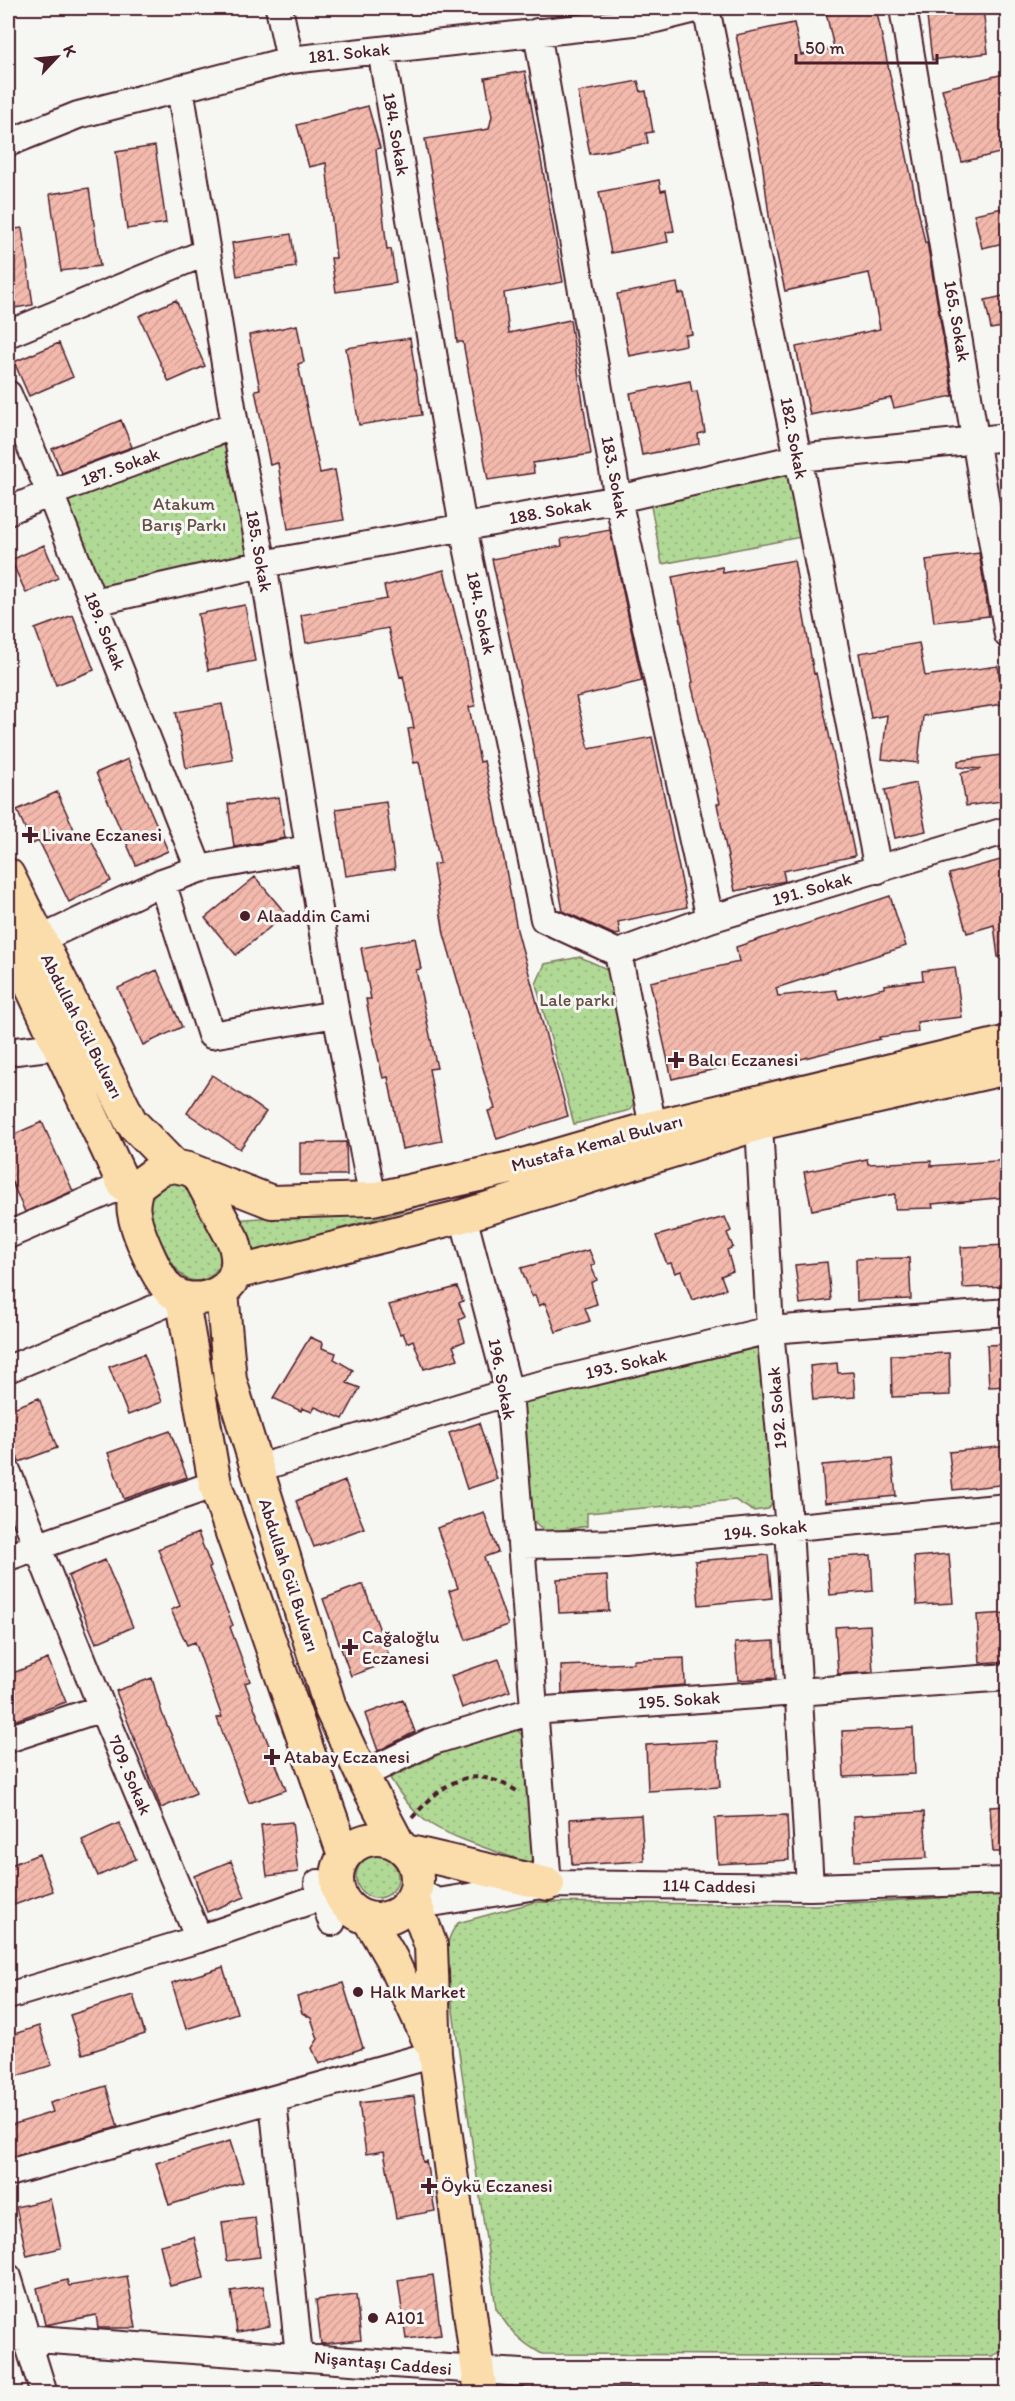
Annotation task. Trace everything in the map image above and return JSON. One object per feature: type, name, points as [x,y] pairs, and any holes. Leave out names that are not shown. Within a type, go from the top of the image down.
[{"type":"main road","name":"Abdullah Gül Bulvarı","points":[[8,875],[131,1122],[181,1168],[198,1174],[206,1183],[234,1242],[237,1254],[229,1282],[230,1380],[255,1469],[330,1707],[362,1775],[400,1844]]},
{"type":"main road","name":"Abdullah Gül Bulvarı","points":[[8,938],[57,1046],[130,1185]]},
{"type":"main road","name":"Mustafa Kemal Bulvarı","points":[[181,1168],[272,1202],[373,1199],[519,1166],[653,1127],[1008,1042]]},
{"type":"main road","name":"Mustafa Kemal Bulvarı","points":[[182,1297],[206,1298],[229,1282],[463,1216],[759,1124],[1008,1068]]},
{"type":"main road","points":[[181,1168],[160,1169],[130,1185],[136,1224],[162,1283],[182,1297],[215,1484],[344,1855]]},
{"type":"main road","points":[[435,2054],[391,1958],[368,1918],[349,1908],[326,1890],[344,1855],[352,1846],[375,1838],[548,1884]]},
{"type":"main road","points":[[400,1844],[416,1870],[414,1894],[431,1946],[435,2054],[479,2382]]},
{"type":"main road","points":[[368,1918],[394,1915],[405,1908],[414,1894]]},
{"type":"street","points":[[279,8],[290,60]]},
{"type":"street","name":"181. Sokak","points":[[8,143],[78,115],[290,60],[652,20],[700,8]]},
{"type":"street","name":"182. Sokak","points":[[706,8],[798,458],[878,870]]},
{"type":"street","name":"165. Sokak","points":[[903,8],[1008,634]]},
{"type":"street","name":"183. Sokak","points":[[537,32],[618,499],[710,919]]},
{"type":"street","name":"184. Sokak","points":[[381,50],[463,527],[544,920],[618,953]]},
{"type":"street","name":"185. Sokak","points":[[180,88],[234,425],[262,564],[307,849],[336,1014],[373,1199]]},
{"type":"street","points":[[8,334],[207,252]]},
{"type":"street","name":"189. Sokak","points":[[8,394],[94,602],[199,869]]},
{"type":"street","name":"187. Sokak","points":[[8,511],[50,493],[234,425]]},
{"type":"street","name":"188. Sokak","points":[[94,602],[262,564],[618,499],[798,458],[1008,437]]},
{"type":"street","name":"191. Sokak","points":[[618,953],[710,919],[1008,830]]},
{"type":"street","points":[[39,940],[162,882],[199,869],[307,849]]},
{"type":"street","points":[[162,882],[211,1035],[336,1014]]},
{"type":"street","points":[[618,953],[653,1127]]},
{"type":"street","points":[[8,1053],[57,1046]]},
{"type":"street","name":"192. Sokak","points":[[759,1124],[770,1330],[789,1528],[800,1692],[810,1887]]},
{"type":"street","points":[[8,1235],[130,1185]]},
{"type":"street","name":"196. Sokak","points":[[463,1216],[509,1392],[523,1545],[532,1711],[548,1884]]},
{"type":"street","points":[[8,1369],[182,1297]]},
{"type":"street","name":"193. Sokak","points":[[255,1469],[509,1392],[770,1330],[1008,1312]]},
{"type":"street","name":"709. Sokak","points":[[8,1473],[102,1708],[200,1939]]},
{"type":"street","points":[[8,1557],[215,1484]]},
{"type":"street","name":"194. Sokak","points":[[523,1545],[625,1543],[1008,1507]]},
{"type":"street","name":"195. Sokak","points":[[362,1775],[430,1742],[532,1711],[1008,1677]]},
{"type":"street","points":[[8,1739],[102,1708]]},
{"type":"street","name":"114 Caddesi","points":[[414,1894],[438,1902],[548,1884],[810,1887],[1008,1881]]},
{"type":"street","points":[[8,1996],[200,1939],[326,1890],[332,1922]]},
{"type":"street","points":[[8,2173],[435,2054]]},
{"type":"street","name":"Nişantaşı Caddesi","points":[[273,2100],[299,2356]]},
{"type":"street","points":[[8,2277],[17,2337],[44,2394]]},
{"type":"street","name":"Nişantaşı Caddesi","points":[[17,2337],[299,2356],[479,2382],[537,2374],[841,2384],[1008,2374]]},
{"type":"path","points":[[400,1844],[434,1793],[460,1778],[485,1777],[507,1785],[541,1811]]},
{"type":"green space","name":"Atakum Barış Parkı","points":[[235,425],[263,564],[94,602],[50,493]]},
{"type":"green space","points":[[792,468],[806,536],[662,564],[649,496]]},
{"type":"green space","name":"Lale parkı","points":[[580,957],[607,969],[638,1095],[630,1110],[574,1124],[536,984],[545,964]]},
{"type":"green space","points":[[723,1120],[339,1229],[248,1267],[235,1220],[350,1211]]},
{"type":"green space","points":[[166,1181],[180,1183],[186,1187],[216,1240],[220,1262],[213,1274],[207,1278],[194,1281],[181,1275],[158,1234],[148,1206],[150,1192]]},
{"type":"green space","points":[[768,1334],[781,1491],[768,1509],[753,1511],[735,1500],[587,1513],[587,1526],[547,1533],[531,1519],[519,1401]]},
{"type":"green space","points":[[516,1729],[525,1738],[535,1857],[529,1863],[473,1844],[431,1825],[409,1804],[390,1778],[465,1742]]},
{"type":"green space","points":[[377,1856],[385,1857],[392,1862],[397,1869],[397,1885],[392,1892],[385,1897],[377,1898],[369,1897],[362,1892],[357,1885],[356,1877],[357,1869],[362,1862],[369,1857]]},
{"type":"green space","points":[[1007,1894],[1007,2349],[992,2356],[542,2354],[527,2345],[510,2329],[496,2308],[447,1969],[448,1945],[451,1934],[458,1923],[535,1902],[815,1905]]},
{"type":"building","points":[[825,8],[876,8],[925,243],[927,242],[953,396],[894,408],[891,398],[810,415],[796,347],[880,329],[869,273],[785,291],[770,223],[762,161],[736,35],[794,23],[801,55],[834,48]]},
{"type":"building","points":[[926,8],[983,8],[988,53],[932,60]]},
{"type":"building","points":[[525,71],[563,282],[504,293],[509,333],[570,320],[591,454],[533,463],[534,473],[488,480],[463,342],[457,342],[450,283],[425,139],[489,129],[492,116],[485,78]]},
{"type":"building","points":[[1008,73],[1008,151],[962,162],[942,89]]},
{"type":"building","points":[[638,81],[641,92],[646,91],[653,132],[646,133],[648,143],[590,154],[578,92]]},
{"type":"building","points":[[368,106],[380,148],[376,149],[387,250],[391,249],[396,283],[336,292],[331,258],[336,258],[326,163],[309,167],[297,125]]},
{"type":"building","points":[[155,146],[166,223],[127,229],[116,152]]},
{"type":"building","points":[[659,180],[661,191],[666,190],[674,231],[666,232],[668,242],[611,253],[599,192]]},
{"type":"building","points":[[89,188],[100,266],[61,271],[50,194]]},
{"type":"building","points":[[1008,207],[1008,242],[982,248],[974,214]]},
{"type":"building","points":[[22,228],[33,305],[8,309],[8,230]]},
{"type":"building","points":[[291,234],[296,267],[237,276],[232,243]]},
{"type":"building","points":[[677,283],[679,294],[684,293],[692,334],[685,335],[686,345],[629,356],[617,294]]},
{"type":"building","points":[[1008,295],[1008,326],[991,329],[985,300]]},
{"type":"building","points":[[176,300],[205,366],[169,382],[139,316]]},
{"type":"building","points":[[297,325],[304,362],[298,364],[320,473],[335,470],[344,520],[288,529],[278,463],[270,465],[255,390],[260,389],[249,335]]},
{"type":"building","points":[[410,338],[422,415],[359,425],[346,348]]},
{"type":"building","points":[[59,343],[73,377],[29,396],[14,362]]},
{"type":"building","points":[[690,381],[692,392],[697,391],[705,432],[698,434],[699,444],[642,455],[630,393]]},
{"type":"building","points":[[121,420],[132,447],[62,473],[52,449]]},
{"type":"building","points":[[610,530],[642,681],[576,697],[589,749],[652,737],[687,907],[618,922],[620,934],[615,935],[563,911],[531,736],[492,559],[562,546],[561,539]]},
{"type":"building","points":[[44,545],[58,578],[26,593],[11,560]]},
{"type":"building","points":[[979,553],[989,616],[934,622],[926,560]]},
{"type":"building","points":[[794,560],[814,674],[816,673],[855,856],[783,871],[785,881],[735,891],[717,804],[720,803],[691,683],[693,682],[672,577],[722,567],[723,573]]},
{"type":"building","points":[[444,570],[467,662],[475,706],[469,707],[480,762],[484,761],[494,804],[517,930],[568,1116],[497,1139],[488,1111],[495,1109],[444,934],[433,865],[440,863],[419,762],[414,763],[408,729],[414,728],[403,676],[400,677],[388,628],[306,643],[301,615],[387,599],[384,586]]},
{"type":"building","points":[[245,605],[255,661],[208,670],[198,614]]},
{"type":"building","points":[[73,615],[94,670],[56,685],[35,629]]},
{"type":"building","points":[[919,643],[925,676],[998,666],[1003,704],[923,716],[918,763],[882,759],[887,715],[871,718],[859,653]]},
{"type":"building","points":[[222,704],[233,760],[186,768],[176,712]]},
{"type":"building","points":[[1008,754],[1008,800],[966,806],[961,773],[981,769],[958,767],[958,761]]},
{"type":"building","points":[[128,759],[168,851],[136,865],[96,773]]},
{"type":"building","points":[[916,783],[926,831],[895,838],[885,790]]},
{"type":"building","points":[[57,792],[79,840],[89,836],[111,881],[69,902],[39,841],[32,844],[17,810]]},
{"type":"building","points":[[279,797],[285,838],[234,847],[228,804]]},
{"type":"building","points":[[386,802],[395,869],[346,876],[336,809]]},
{"type":"building","points":[[1008,858],[1008,956],[998,957],[994,925],[967,933],[949,874]]},
{"type":"building","name":"Alaaddin Cami","points":[[255,877],[286,914],[236,955],[205,918]]},
{"type":"building","points":[[890,896],[906,946],[776,988],[778,996],[836,990],[839,999],[884,988],[884,985],[923,980],[922,971],[955,967],[962,1017],[917,1022],[918,1032],[879,1037],[880,1039],[761,1069],[759,1059],[672,1079],[650,982],[739,962],[736,947]]},
{"type":"building","points":[[415,938],[421,969],[416,970],[437,1068],[429,1069],[442,1141],[402,1149],[388,1077],[383,1078],[372,1031],[366,999],[371,999],[361,948]]},
{"type":"building","points":[[157,970],[182,1027],[143,1045],[118,988]]},
{"type":"building","points":[[212,1075],[266,1112],[240,1149],[187,1113]]},
{"type":"building","points":[[42,1122],[73,1191],[25,1212],[8,1173],[8,1137]]},
{"type":"building","points":[[346,1142],[347,1175],[300,1175],[300,1143]]},
{"type":"building","points":[[867,1159],[868,1164],[931,1161],[931,1166],[1008,1160],[1008,1197],[932,1204],[933,1208],[895,1209],[895,1194],[812,1210],[804,1172]]},
{"type":"building","points":[[725,1217],[731,1231],[727,1233],[733,1247],[727,1250],[733,1271],[721,1276],[726,1289],[692,1300],[681,1271],[675,1273],[671,1263],[667,1264],[656,1236]]},
{"type":"building","points":[[1008,1245],[1008,1286],[963,1288],[961,1247]]},
{"type":"building","points":[[589,1250],[595,1264],[591,1266],[597,1280],[591,1283],[597,1304],[585,1308],[590,1321],[556,1332],[545,1303],[539,1306],[535,1295],[532,1297],[521,1268]]},
{"type":"building","points":[[909,1258],[911,1299],[857,1301],[856,1259]]},
{"type":"building","points":[[827,1262],[831,1300],[800,1304],[795,1265]]},
{"type":"building","points":[[457,1287],[463,1301],[459,1303],[465,1317],[459,1320],[465,1341],[453,1346],[458,1359],[424,1369],[413,1340],[407,1343],[403,1333],[400,1334],[389,1305]]},
{"type":"building","points":[[310,1337],[323,1343],[322,1348],[336,1353],[334,1359],[353,1370],[347,1383],[360,1388],[343,1419],[315,1407],[312,1412],[302,1408],[301,1411],[273,1398]]},
{"type":"building","points":[[1008,1344],[1008,1386],[989,1387],[987,1345]]},
{"type":"building","points":[[949,1353],[950,1395],[892,1397],[891,1355]]},
{"type":"building","points":[[144,1354],[162,1402],[128,1415],[109,1367]]},
{"type":"building","points":[[837,1363],[838,1373],[853,1372],[855,1397],[813,1400],[810,1366]]},
{"type":"building","points":[[39,1398],[57,1448],[19,1462],[8,1432],[8,1410]]},
{"type":"building","points":[[479,1423],[497,1479],[467,1489],[449,1433]]},
{"type":"building","points":[[170,1431],[187,1477],[124,1499],[108,1453]]},
{"type":"building","points":[[1008,1446],[1008,1484],[953,1490],[949,1452]]},
{"type":"building","points":[[892,1459],[896,1496],[825,1503],[822,1465]]},
{"type":"building","points":[[345,1481],[364,1528],[314,1547],[296,1501]]},
{"type":"building","points":[[484,1512],[498,1552],[484,1557],[508,1625],[466,1640],[449,1591],[458,1588],[437,1528]]},
{"type":"building","points":[[198,1533],[211,1567],[209,1568],[233,1625],[230,1627],[250,1681],[245,1683],[286,1790],[249,1803],[217,1718],[222,1717],[195,1642],[187,1645],[171,1610],[180,1606],[158,1549]]},
{"type":"building","points":[[949,1554],[953,1603],[917,1605],[914,1557]]},
{"type":"building","points":[[768,1555],[772,1598],[699,1605],[695,1561]]},
{"type":"building","points":[[871,1555],[873,1591],[830,1595],[827,1558]]},
{"type":"building","points":[[105,1560],[133,1627],[96,1643],[68,1576]]},
{"type":"building","points":[[607,1576],[609,1611],[559,1613],[557,1579]]},
{"type":"building","points":[[363,1584],[391,1661],[351,1676],[323,1599]]},
{"type":"building","points":[[1008,1613],[1008,1661],[980,1663],[977,1615]]},
{"type":"building","points":[[870,1625],[873,1672],[838,1674],[835,1627]]},
{"type":"building","points":[[774,1641],[776,1678],[738,1680],[735,1643]]},
{"type":"building","points":[[684,1658],[685,1685],[562,1694],[561,1666]]},
{"type":"building","points":[[48,1659],[66,1702],[8,1723],[8,1675]]},
{"type":"building","points":[[499,1659],[510,1691],[462,1708],[451,1676]]},
{"type":"building","points":[[152,1678],[162,1713],[196,1793],[161,1808],[116,1691]]},
{"type":"building","points":[[403,1700],[415,1732],[378,1751],[365,1714]]},
{"type":"building","points":[[913,1728],[915,1774],[844,1777],[842,1731]]},
{"type":"building","points":[[717,1741],[720,1787],[648,1791],[646,1745]]},
{"type":"building","points":[[1008,1806],[1008,1852],[993,1852],[990,1807]]},
{"type":"building","points":[[924,1812],[927,1858],[855,1861],[853,1816]]},
{"type":"building","points":[[641,1815],[644,1861],[572,1865],[570,1819]]},
{"type":"building","points":[[787,1815],[789,1860],[718,1864],[715,1818]]},
{"type":"building","points":[[292,1822],[298,1872],[267,1876],[261,1825]]},
{"type":"building","points":[[119,1823],[136,1859],[98,1876],[82,1840]]},
{"type":"building","points":[[39,1854],[53,1891],[14,1905],[8,1887],[8,1866]]},
{"type":"building","points":[[231,1861],[245,1897],[207,1912],[194,1876]]},
{"type":"building","points":[[223,1967],[237,2013],[186,2029],[172,1983]]},
{"type":"building","points":[[343,1983],[363,2048],[319,2064],[312,2048],[318,2039],[311,2018],[302,2013],[297,1997]]},
{"type":"building","points":[[133,1995],[145,2034],[83,2054],[70,2015]]},
{"type":"building","points":[[39,2026],[52,2065],[8,2079],[8,2036]]},
{"type":"building","points":[[106,2086],[118,2127],[8,2158],[8,2126],[53,2112],[50,2103]]},
{"type":"building","points":[[414,2096],[423,2162],[426,2161],[435,2211],[396,2218],[384,2151],[366,2154],[359,2103]]},
{"type":"building","points":[[230,2141],[243,2182],[169,2205],[156,2163]]},
{"type":"building","points":[[50,2199],[61,2248],[27,2256],[16,2207]]},
{"type":"building","points":[[255,2218],[260,2257],[227,2261],[222,2222]]},
{"type":"building","points":[[194,2237],[204,2278],[170,2286],[160,2245]]},
{"type":"building","points":[[433,2275],[441,2335],[406,2339],[398,2280]]},
{"type":"building","points":[[127,2276],[136,2328],[98,2328],[96,2315],[45,2325],[37,2288],[67,2280],[69,2286]]},
{"type":"building","points":[[263,2286],[270,2326],[237,2332],[231,2291]]},
{"type":"building","points":[[356,2295],[361,2340],[321,2344],[316,2300]]},
{"type":"place","name":"Livane Eczanesi","points":[[30,835]]},
{"type":"place","name":"Alaaddin Cami","points":[[245,916]]},
{"type":"place","name":"Balcı Eczanesi","points":[[676,1060]]},
{"type":"place","name":"Cağaloğlu Eczanesi","points":[[350,1647]]},
{"type":"place","name":"Atabay Eczanesi","points":[[272,1757]]},
{"type":"place","name":"Halk Market","points":[[358,1992]]},
{"type":"place","name":"Öykü Eczanesi","points":[[429,2186]]},
{"type":"place","name":"A101","points":[[373,2318]]}]
